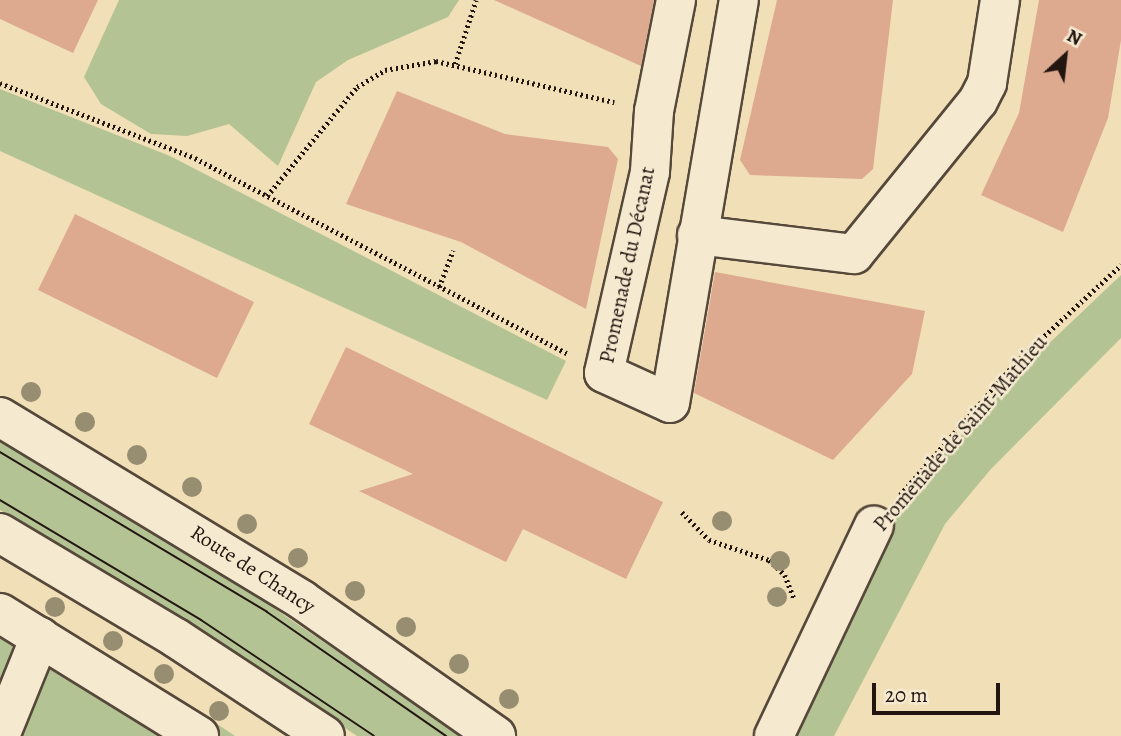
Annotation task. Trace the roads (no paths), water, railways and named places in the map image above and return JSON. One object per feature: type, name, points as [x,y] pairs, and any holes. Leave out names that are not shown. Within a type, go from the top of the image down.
[{"type":"street","name":"Promenade du Décanat","points":[[676,0],[654,111],[650,173],[604,373],[670,403],[739,0]]},
{"type":"street","points":[[697,235],[854,254],[978,101],[987,83],[1000,0]]},
{"type":"street","name":"Route de Chancy","points":[[0,417],[302,600],[496,736]]},
{"type":"street","name":"Promenade de Saint-Mathieu","points":[[774,736],[874,525]]},
{"type":"street","points":[[0,533],[176,638],[325,736]]},
{"type":"street","points":[[0,613],[199,736]]},
{"type":"street","points":[[0,736],[40,637]]},
{"type":"tram line","points":[[0,452],[267,612],[446,736]]},
{"type":"tram line","points":[[0,500],[201,620],[374,736]]}]
